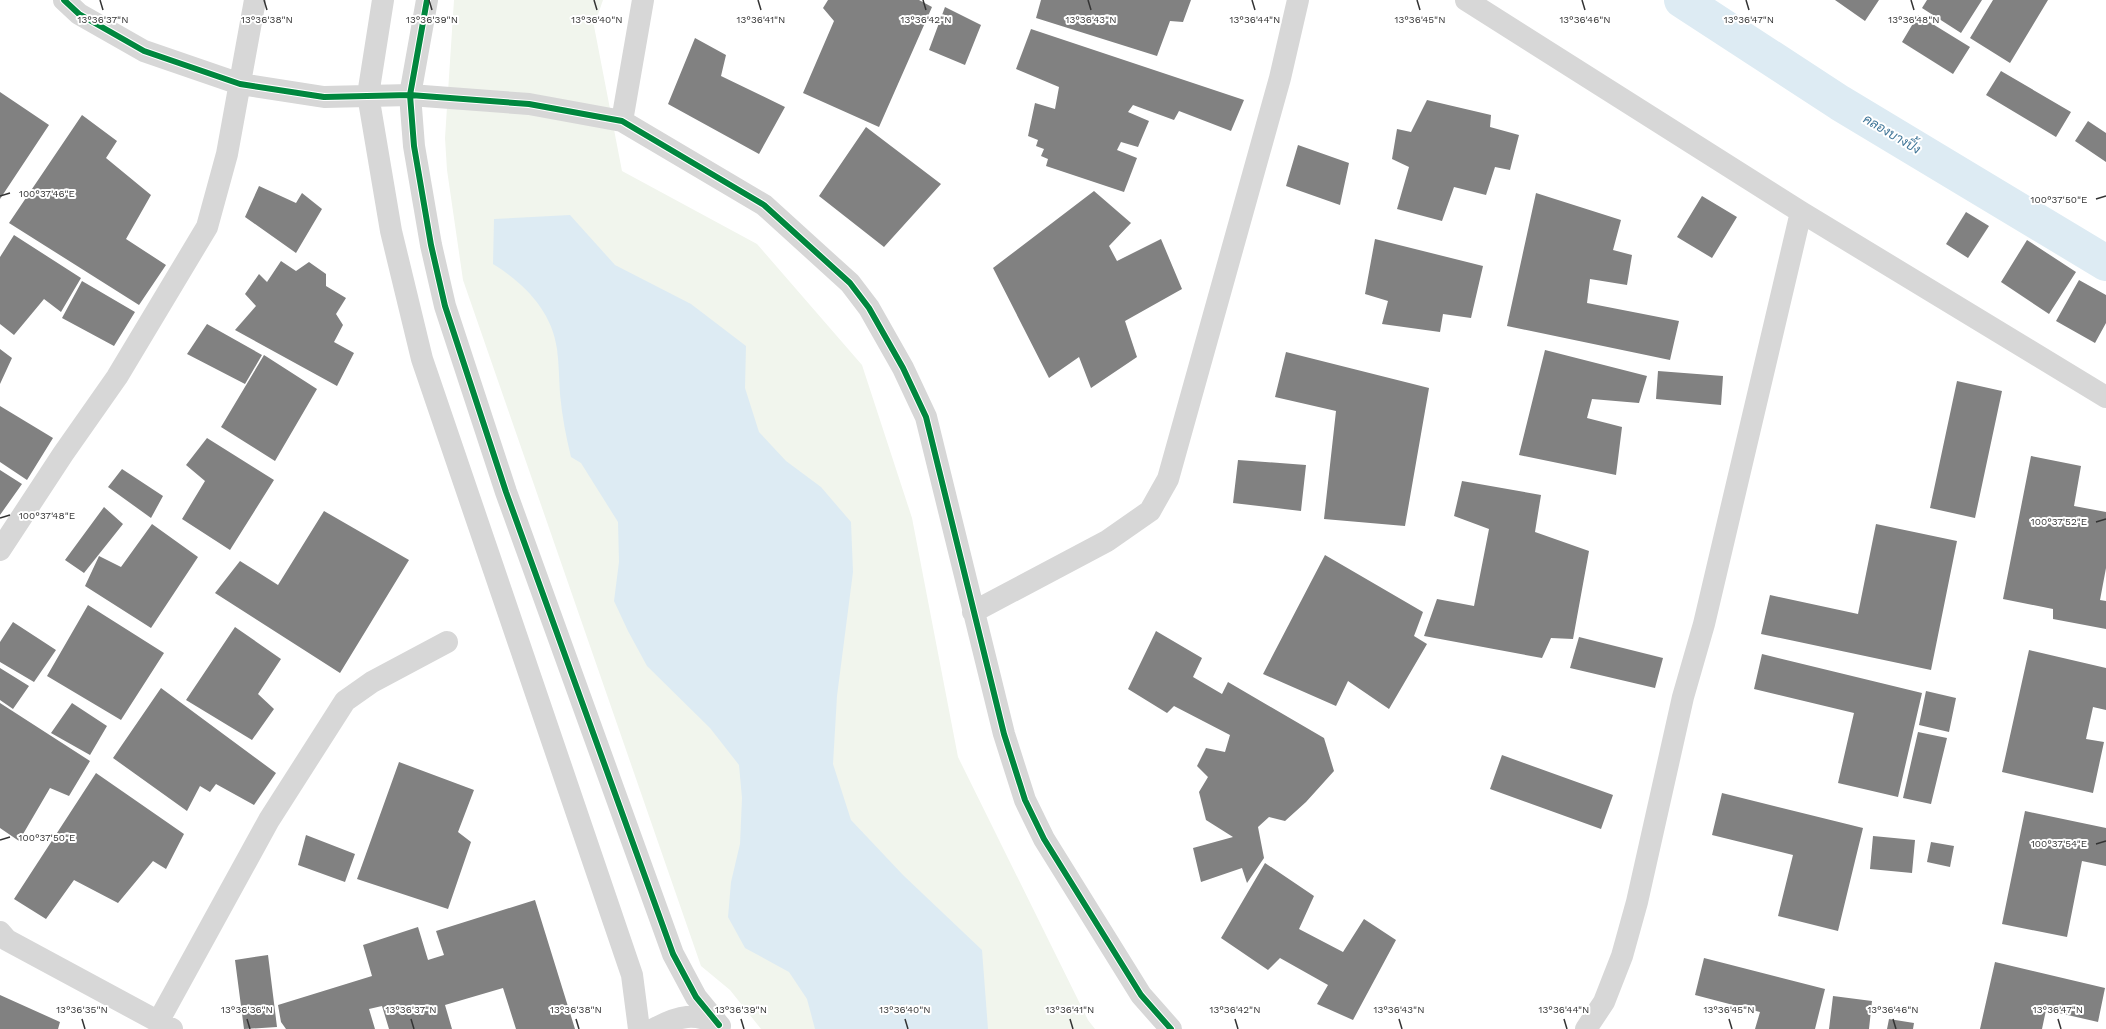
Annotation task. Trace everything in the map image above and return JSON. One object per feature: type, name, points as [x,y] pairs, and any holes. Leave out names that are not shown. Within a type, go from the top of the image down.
[{"type":"street","points":[[64,0],[79,14],[144,51],[240,84],[324,97],[410,95],[529,104],[622,121],[764,205],[850,283],[869,308],[903,368],[926,417],[948,500],[973,612],[1004,734],[1024,800],[1044,839],[1141,995],[1171,1029]]},
{"type":"street","points":[[0,550],[63,454],[117,377],[207,227],[227,154],[255,0]]},
{"type":"street","points":[[383,0],[368,95],[391,231],[422,359],[632,975],[639,1029]]},
{"type":"street","points":[[427,0],[410,95],[414,146],[431,244],[445,306],[504,485],[673,954],[696,997],[723,1027]]},
{"type":"street","points":[[622,121],[642,0]]},
{"type":"street","points":[[973,612],[1106,541],[1150,511],[1168,479],[1280,78],[1298,0]]},
{"type":"street","points":[[1466,0],[1801,212],[2106,397]]},
{"type":"street","points":[[1586,1029],[1606,995],[1622,956],[1637,902],[1684,697],[1704,624],[1801,212]]},
{"type":"street","points":[[0,932],[7,940],[165,1027],[269,820],[345,701],[372,682],[447,642]]},
{"type":"street","points":[[654,1029],[671,1020],[691,1016],[710,1020],[723,1027]]},
{"type":"shaded area","points":[[454,0],[603,0],[594,26],[622,171],[757,244],[862,365],[912,518],[958,757],[1088,1020],[1095,1029],[761,1029],[730,990],[701,966],[463,280],[447,170],[445,138]]},
{"type":"shaded area","points":[[570,215],[615,265],[691,304],[746,346],[745,388],[759,432],[786,461],[821,487],[851,522],[853,572],[837,696],[833,764],[851,820],[903,875],[982,950],[988,1029],[815,1029],[807,999],[789,972],[745,948],[728,917],[731,882],[740,844],[742,798],[739,765],[710,728],[647,666],[628,631],[614,601],[619,562],[618,522],[581,463],[571,457],[562,410],[558,355],[554,335],[543,310],[535,299],[526,289],[493,264],[494,219]]},
{"type":"building","points":[[828,0],[919,0],[932,7],[879,127],[803,93],[834,21],[823,8]]},
{"type":"building","points":[[1041,0],[1191,0],[1183,22],[1170,21],[1157,56],[1036,18]]},
{"type":"building","points":[[1835,0],[1879,0],[1865,21]]},
{"type":"building","points":[[1927,0],[1982,0],[1961,33],[1922,8]]},
{"type":"building","points":[[1993,0],[2048,0],[2010,63],[1970,38]]},
{"type":"building","points":[[945,7],[981,25],[965,65],[929,50]]},
{"type":"building","points":[[1918,15],[1970,47],[1953,74],[1902,42]]},
{"type":"building","points":[[1031,29],[1244,100],[1231,131],[1179,111],[1174,120],[1133,105],[1128,112],[1149,121],[1138,147],[1121,142],[1117,150],[1137,158],[1124,192],[1046,166],[1048,159],[1041,156],[1044,149],[1036,146],[1038,140],[1028,136],[1035,103],[1055,109],[1059,87],[1016,69]]},
{"type":"building","points":[[695,38],[726,55],[721,76],[785,107],[759,154],[668,104]]},
{"type":"building","points":[[2001,71],[2071,112],[2056,137],[1986,95]]},
{"type":"building","points":[[0,92],[49,125],[0,199]]},
{"type":"building","points":[[1427,100],[1491,115],[1490,127],[1519,135],[1510,170],[1495,167],[1486,195],[1454,187],[1442,221],[1397,209],[1409,167],[1392,159],[1397,129],[1411,132]]},
{"type":"building","points":[[82,115],[117,141],[106,158],[151,195],[126,239],[166,265],[139,305],[9,223]]},
{"type":"building","points":[[2088,121],[2106,133],[2106,162],[2075,141]]},
{"type":"building","points":[[866,127],[941,184],[884,247],[819,196]]},
{"type":"building","points":[[1298,145],[1349,163],[1340,205],[1286,186]]},
{"type":"building","points":[[259,186],[296,203],[302,193],[322,209],[296,253],[245,217]]},
{"type":"building","points":[[1094,191],[1131,223],[1109,246],[1117,261],[1161,239],[1182,289],[1125,321],[1137,357],[1091,388],[1079,357],[1049,378],[993,268]]},
{"type":"building","points":[[1536,193],[1621,220],[1613,250],[1632,255],[1627,285],[1590,279],[1587,303],[1679,321],[1670,360],[1507,326]]},
{"type":"building","points":[[1702,196],[1737,217],[1712,258],[1677,237]]},
{"type":"building","points":[[1966,212],[1989,226],[1968,258],[1946,244]]},
{"type":"building","points":[[14,235],[81,278],[61,312],[44,299],[14,335],[0,324],[0,257]]},
{"type":"building","points":[[1375,239],[1483,266],[1471,318],[1443,314],[1440,332],[1382,324],[1388,301],[1365,294]]},
{"type":"building","points":[[2027,240],[2076,272],[2049,314],[2001,282]]},
{"type":"building","points":[[281,261],[296,271],[309,262],[326,274],[326,286],[346,298],[336,314],[343,325],[334,342],[354,353],[337,386],[235,330],[256,306],[245,294],[259,274],[267,282]]},
{"type":"building","points":[[2079,280],[2106,295],[2106,323],[2095,343],[2056,321]]},
{"type":"building","points":[[82,281],[135,312],[114,346],[62,318]]},
{"type":"building","points":[[207,324],[262,355],[245,384],[187,354]]},
{"type":"building","points":[[0,349],[12,358],[0,384]]},
{"type":"building","points":[[1545,350],[1647,376],[1639,403],[1592,399],[1587,418],[1622,427],[1616,475],[1519,455]]},
{"type":"building","points":[[1286,352],[1429,388],[1405,526],[1324,519],[1336,411],[1275,397]]},
{"type":"building","points":[[264,355],[317,389],[275,461],[221,427]]},
{"type":"building","points":[[1658,371],[1723,376],[1721,405],[1656,399]]},
{"type":"building","points":[[1957,381],[2002,391],[1975,518],[1930,508]]},
{"type":"building","points":[[0,406],[53,438],[27,480],[0,462]]},
{"type":"building","points":[[207,438],[274,480],[230,550],[182,519],[205,481],[186,465]]},
{"type":"building","points":[[2031,456],[2081,466],[2074,506],[2106,512],[2106,568],[2100,600],[2106,601],[2106,629],[2053,619],[2053,609],[2003,599]]},
{"type":"building","points":[[1238,460],[1306,465],[1301,511],[1233,503]]},
{"type":"building","points":[[122,469],[163,496],[151,518],[108,487]]},
{"type":"building","points":[[0,470],[22,484],[0,515]]},
{"type":"building","points":[[1462,481],[1541,495],[1535,532],[1589,551],[1573,639],[1551,638],[1542,658],[1424,636],[1437,599],[1474,606],[1489,529],[1454,516]]},
{"type":"building","points":[[104,507],[123,524],[84,573],[65,560]]},
{"type":"building","points":[[324,511],[409,560],[340,673],[215,593],[240,561],[278,585]]},
{"type":"building","points":[[152,524],[198,557],[151,628],[85,586],[99,556],[121,567]]},
{"type":"building","points":[[1876,524],[1957,541],[1931,670],[1761,634],[1770,595],[1858,614]]},
{"type":"building","points":[[1325,555],[1423,612],[1414,636],[1427,644],[1389,709],[1348,681],[1336,706],[1263,674]]},
{"type":"building","points":[[88,605],[164,653],[121,720],[47,676]]},
{"type":"building","points":[[13,622],[56,650],[34,682],[0,662],[0,642]]},
{"type":"building","points":[[235,627],[281,659],[258,694],[274,709],[252,740],[186,700]]},
{"type":"building","points":[[1156,631],[1202,658],[1193,677],[1222,694],[1228,682],[1324,738],[1334,771],[1306,802],[1285,821],[1269,817],[1258,827],[1264,858],[1247,883],[1242,868],[1201,882],[1193,848],[1233,837],[1206,820],[1199,792],[1208,777],[1197,766],[1206,748],[1225,752],[1230,735],[1174,706],[1167,713],[1128,689]]},
{"type":"building","points":[[1579,637],[1663,658],[1655,688],[1570,668]]},
{"type":"building","points":[[2029,650],[2106,668],[2106,710],[2093,707],[2086,739],[2104,742],[2093,793],[2002,772]]},
{"type":"building","points":[[1762,654],[1922,693],[1898,797],[1838,783],[1854,713],[1754,689]]},
{"type":"building","points":[[0,668],[29,686],[13,709],[0,700]]},
{"type":"building","points":[[161,688],[276,773],[254,805],[216,784],[210,792],[200,786],[187,811],[113,758]]},
{"type":"building","points":[[1926,691],[1956,698],[1949,732],[1919,725]]},
{"type":"building","points":[[0,703],[90,761],[69,796],[50,788],[19,841],[0,828]]},
{"type":"building","points":[[72,703],[107,726],[90,755],[51,733]]},
{"type":"building","points":[[1918,732],[1947,738],[1931,804],[1903,798]]},
{"type":"building","points":[[1502,755],[1613,795],[1601,829],[1490,789]]},
{"type":"building","points":[[399,762],[474,790],[458,832],[471,842],[448,909],[357,879]]},
{"type":"building","points":[[96,773],[184,834],[166,869],[153,861],[118,903],[74,880],[46,919],[14,899]]},
{"type":"building","points":[[1722,793],[1863,828],[1838,931],[1778,916],[1793,855],[1712,835]]},
{"type":"building","points":[[2025,811],[2106,828],[2106,866],[2082,861],[2067,937],[2002,924]]},
{"type":"building","points":[[306,835],[355,854],[345,882],[298,865]]},
{"type":"building","points":[[1873,836],[1915,840],[1912,873],[1870,869]]},
{"type":"building","points":[[1931,842],[1954,846],[1950,867],[1927,862]]},
{"type":"building","points":[[1265,863],[1314,896],[1299,929],[1343,952],[1364,919],[1396,940],[1353,1020],[1317,1004],[1328,985],[1280,958],[1268,970],[1221,938]]},
{"type":"building","points":[[535,900],[575,1029],[516,1029],[503,988],[445,1005],[452,1029],[389,1029],[382,1006],[369,1009],[375,1029],[286,1029],[281,1022],[278,1005],[372,976],[363,945],[418,927],[428,960],[444,955],[436,931]]},
{"type":"building","points":[[268,955],[277,1027],[244,1029],[235,960]]},
{"type":"building","points":[[1704,958],[1825,989],[1815,1029],[1755,1029],[1760,1012],[1695,995]]},
{"type":"building","points":[[1995,962],[2105,988],[2098,1022],[2046,1010],[2042,1029],[1980,1029]]},
{"type":"building","points":[[0,995],[60,1022],[58,1029],[0,1029]]},
{"type":"building","points":[[1833,996],[1872,1001],[1869,1029],[1829,1029]]},
{"type":"building","points":[[1889,1019],[1914,1023],[1913,1029],[1887,1029]]},
{"type":"waterway","name":"คลองบางปิ้ง","points":[[1682,0],[1840,103],[2106,263]]},
{"type":"cycle path","points":[[64,0],[79,14],[144,51],[240,84],[324,97],[410,95],[529,104],[622,121],[764,205],[850,283],[869,308],[903,368],[926,417],[1004,734],[1025,800],[1044,839],[1141,995],[1171,1029]]},
{"type":"cycle path","points":[[427,0],[410,95],[414,146],[431,245],[445,306],[506,492],[673,954],[696,997],[719,1025]]}]
